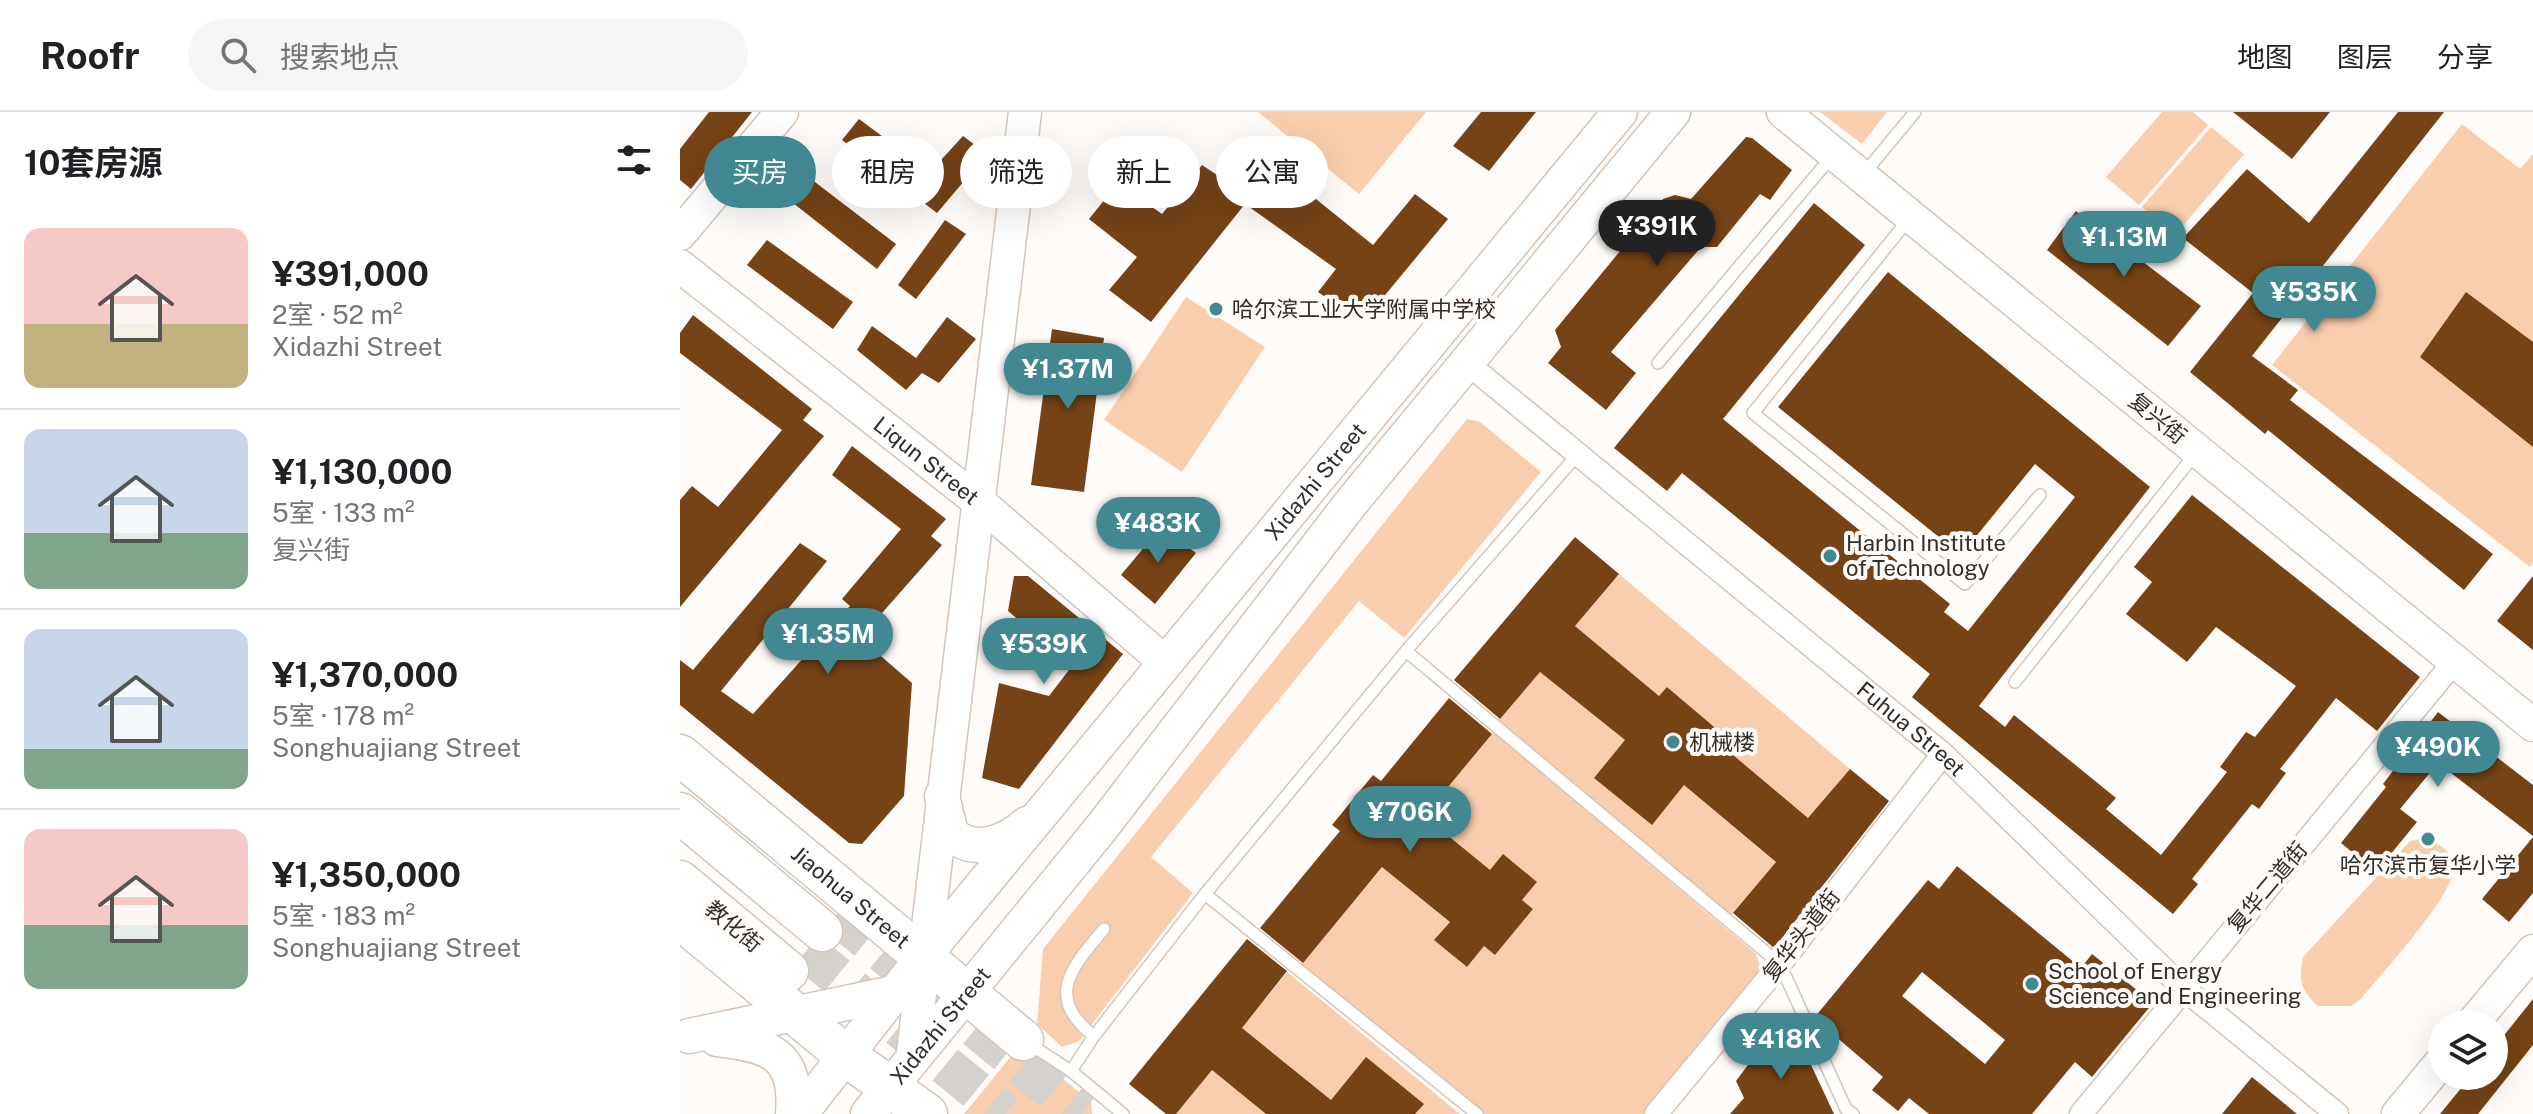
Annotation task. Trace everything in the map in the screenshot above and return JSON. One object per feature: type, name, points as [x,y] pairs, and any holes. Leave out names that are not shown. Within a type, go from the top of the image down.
[{"type":"highway","name":"Jiaohua Street","points":[[680,755],[1023,1040]]},
{"type":"highway","points":[[680,788],[813,942]]},
{"type":"highway","name":"Jiaohua Street","points":[[680,813],[813,942]]},
{"type":"highway","points":[[680,849],[813,942]]},
{"type":"highway","name":"教化街","points":[[680,881],[813,942]]},
{"type":"highway","points":[[680,919],[845,1055],[927,1114]]},
{"type":"main road","name":"Xidazhi Street","points":[[800,1114],[923,957],[1620,112]]},
{"type":"main road","name":"Xidazhi Street","points":[[890,1087],[1102,827],[1351,503],[1673,112]]},
{"type":"main road","points":[[942,796],[951,833],[958,840],[982,844],[997,843],[1017,833],[1054,800]]},
{"type":"main road","points":[[684,1037],[894,993]]},
{"type":"main road","points":[[684,1037],[754,1044],[776,1054],[790,1072],[794,1083],[793,1114]]},
{"type":"street","points":[[680,234],[782,112]]},
{"type":"street","points":[[890,1087],[923,957],[1025,112]]},
{"type":"street","name":"复兴街","points":[[1783,112],[2533,725]]},
{"type":"street","name":"Liqun Street","points":[[680,266],[979,502],[1166,663]]},
{"type":"street","name":"Fuhua Street","points":[[1468,364],[1943,754],[2183,988],[2337,1114]]},
{"type":"street","name":"复华二道街","points":[[2081,1114],[2455,661]]},
{"type":"street","name":"复华头道街","points":[[1656,1114],[1780,964],[1943,754]]},
{"type":"street","points":[[2484,1010],[2533,951]]},
{"type":"street","points":[[2398,1114],[2428,1078]]},
{"type":"lane","points":[[1862,176],[1915,112]]},
{"type":"lane","points":[[1658,363],[1834,154]]},
{"type":"lane","points":[[1910,216],[1753,413],[1965,584],[2040,495]]},
{"type":"lane","points":[[2015,682],[2198,451]]},
{"type":"lane","points":[[1071,1071],[1094,1036],[1205,894],[1406,651],[1578,454]]},
{"type":"lane","points":[[1406,651],[1780,964],[1846,1109],[1853,1114]]},
{"type":"lane","points":[[1205,894],[1477,1114]]},
{"type":"lane","points":[[1094,1036],[1072,1015],[1066,992],[1073,966],[1104,929]]},
{"type":"lane","points":[[1023,1040],[1071,1071],[1123,1114]]},
{"type":"shaded area","points":[[1258,112],[1426,112],[1359,194],[1328,169],[1328,136],[1288,136]]},
{"type":"shaded area","points":[[1820,112],[1887,112],[1862,144]]},
{"type":"shaded area","points":[[2162,112],[2193,112],[2208,125],[2139,205],[2106,177]]},
{"type":"shaded area","points":[[2462,124],[2520,169],[2533,154],[2533,563],[2530,567],[2272,365]]},
{"type":"shaded area","points":[[2211,127],[2244,154],[2175,235],[2142,207]]},
{"type":"shaded area","points":[[1186,297],[1265,347],[1182,472],[1104,420]]},
{"type":"shaded area","points":[[1467,419],[1480,422],[1541,472],[1404,638],[1359,601],[1151,857],[1193,893],[1079,1041],[1062,1047],[1037,1024],[1043,949]]},
{"type":"shaded area","points":[[1619,574],[1850,769],[1808,818],[1720,744],[1725,737],[1667,687],[1659,696],[1575,626]]},
{"type":"shaded area","points":[[1540,672],[1625,740],[1652,824],[1684,785],[1776,862],[1731,915],[1497,722]]},
{"type":"shaded area","points":[[1494,732],[1756,954],[1763,974],[1646,1114],[1483,1114],[1299,967],[1390,858],[1395,877],[1450,922],[1435,940],[1467,967],[1484,946],[1495,955],[1533,909],[1522,900],[1537,882],[1490,870],[1416,825]]},
{"type":"shaded area","points":[[2426,838],[2446,850],[2454,862],[2446,891],[2361,999],[2351,1006],[2318,1006],[2302,984],[2303,957],[2410,841]]},
{"type":"shaded area","points":[[1287,972],[1460,1114],[1415,1114],[1423,1104],[1331,1100],[1242,1028]]},
{"type":"shaded area","points":[[1024,1047],[1091,1102],[1092,1114],[964,1114],[1017,1049]]},
{"type":"shaded area","points":[[1212,1070],[1266,1114],[1176,1114]]},
{"type":"building","points":[[709,112],[752,112],[733,136],[704,136],[704,173],[691,189],[680,180],[680,149]]},
{"type":"building","points":[[1481,112],[1536,112],[1489,171],[1453,146]]},
{"type":"building","points":[[2233,112],[2330,112],[2292,159]]},
{"type":"building","points":[[2398,112],[2444,112],[2252,356],[2298,390],[2290,400],[2493,554],[2464,590],[2268,430],[2265,434],[2190,372],[2253,293],[2183,238],[2247,169],[2309,223]]},
{"type":"building","points":[[859,119],[882,136],[845,136]]},
{"type":"building","points":[[1746,137],[1752,138],[1792,170],[1770,200],[1760,194],[1717,247],[1701,247],[1611,352],[1636,373],[1606,410],[1548,363],[1561,347],[1555,330],[1663,199],[1675,195],[1691,199]]},
{"type":"building","points":[[960,139],[960,186],[944,205],[944,157]]},
{"type":"building","points":[[1202,165],[1216,174],[1216,208],[1242,208],[1151,322],[1109,290],[1137,257],[1089,219],[1098,208],[1153,208],[1162,214],[1167,208],[1200,208]]},
{"type":"building","points":[[816,183],[832,195],[832,208],[849,208],[896,244],[877,269],[799,208],[816,208]]},
{"type":"building","points":[[1415,194],[1448,219],[1362,323],[1318,292],[1336,269],[1251,208],[1327,208],[1373,245]]},
{"type":"building","points":[[1814,203],[1865,245],[1723,419],[1950,604],[1944,612],[1968,631],[2075,497],[2035,464],[1961,555],[1778,407],[1888,272],[2150,487],[1979,706],[2005,727],[2014,715],[2116,798],[2106,809],[2161,855],[2227,772],[2220,767],[2246,732],[2255,737],[2296,686],[2216,627],[2187,662],[2126,614],[2152,582],[2134,567],[2192,495],[2420,677],[2377,731],[2336,698],[2280,769],[2286,773],[2259,809],[2252,804],[2192,879],[2198,884],[2173,914],[1912,697],[1930,674],[1682,473],[1667,491],[1614,448]]},
{"type":"building","points":[[2076,211],[2201,306],[2168,346],[2047,250]]},
{"type":"building","points":[[945,220],[966,234],[916,299],[898,285]]},
{"type":"building","points":[[767,240],[853,302],[833,329],[747,265]]},
{"type":"building","points":[[2466,292],[2533,342],[2533,447],[2420,357]]},
{"type":"building","points":[[693,315],[812,409],[803,420],[824,436],[680,607],[680,500],[692,486],[718,507],[782,430],[680,353],[680,333]]},
{"type":"building","points":[[947,317],[976,339],[939,383],[922,373],[906,390],[857,350],[872,326],[916,358]]},
{"type":"building","points":[[1052,329],[1104,338],[1084,492],[1031,485]]},
{"type":"building","points":[[852,446],[946,519],[931,536],[942,545],[860,638],[912,683],[904,796],[862,844],[849,843],[680,705],[680,660],[693,670],[800,543],[827,561],[721,691],[753,714],[850,606],[842,599],[901,529],[832,475]]},
{"type":"building","points":[[1161,527],[1196,553],[1155,604],[1121,575]]},
{"type":"building","name":"机械楼","points":[[1575,537],[1619,574],[1575,626],[1659,696],[1667,687],[1726,737],[1720,744],[1808,818],[1850,769],[1889,801],[1774,948],[1733,913],[1776,862],[1684,785],[1652,825],[1594,778],[1625,740],[1540,672],[1500,719],[1454,680]]},
{"type":"building","points":[[1014,576],[1028,576],[1123,654],[1019,789],[982,778],[999,683],[1049,696],[1072,666],[1008,611]]},
{"type":"building","points":[[2533,576],[2533,650],[2497,621]]},
{"type":"building","points":[[1449,698],[1492,734],[1424,816],[1490,870],[1503,854],[1537,882],[1522,900],[1533,909],[1495,955],[1484,946],[1467,967],[1434,940],[1450,922],[1382,867],[1303,963],[1260,928],[1340,831],[1332,825],[1373,775],[1381,781]]},
{"type":"building","points":[[2438,712],[2533,785],[2533,836],[2438,763],[2400,809],[2417,822],[2376,872],[2341,843],[2386,787],[2383,784]]},
{"type":"building","points":[[2533,837],[2533,893],[2509,922],[2482,899]]},
{"type":"building","name":"School of Energy Science and Engineering","points":[[1957,866],[2081,968],[2092,954],[2153,1003],[2092,1077],[2075,1062],[2032,1114],[1929,1114],[1909,1098],[1898,1111],[1872,1090],[1883,1077],[1814,1018],[1928,880],[1939,889]],"holes":[[[1922,972],[2005,1040],[1985,1064],[1902,996]]]},
{"type":"building","points":[[1247,939],[1287,971],[1242,1028],[1331,1100],[1366,1057],[1424,1104],[1415,1114],[1266,1114],[1212,1070],[1176,1114],[1166,1114],[1129,1084]]},
{"type":"building","points":[[2533,999],[2533,1045],[2508,1076],[2508,1030]]},
{"type":"building","points":[[1774,1030],[1797,1035],[1834,1114],[1730,1114],[1744,1098],[1736,1081]]},
{"type":"building","points":[[2252,1077],[2297,1114],[2222,1114]]},
{"type":"building","points":[[2460,1090],[2497,1090],[2478,1114],[2440,1114]]},
{"type":"tunnel","points":[[836,915],[1081,1114]]},
{"type":"tunnel","points":[[806,951],[1005,1114]]},
{"type":"place","name":"哈尔滨工业大学附属中学校","points":[[1216,309]]},
{"type":"place","name":"Harbin Institute of Technology","points":[[1830,556]]},
{"type":"place","name":"机械楼","points":[[1673,742]]},
{"type":"place","name":"哈尔滨市复华小学","points":[[2428,839]]},
{"type":"place","name":"School of Energy Science and Engineering","points":[[2032,984]]}]
